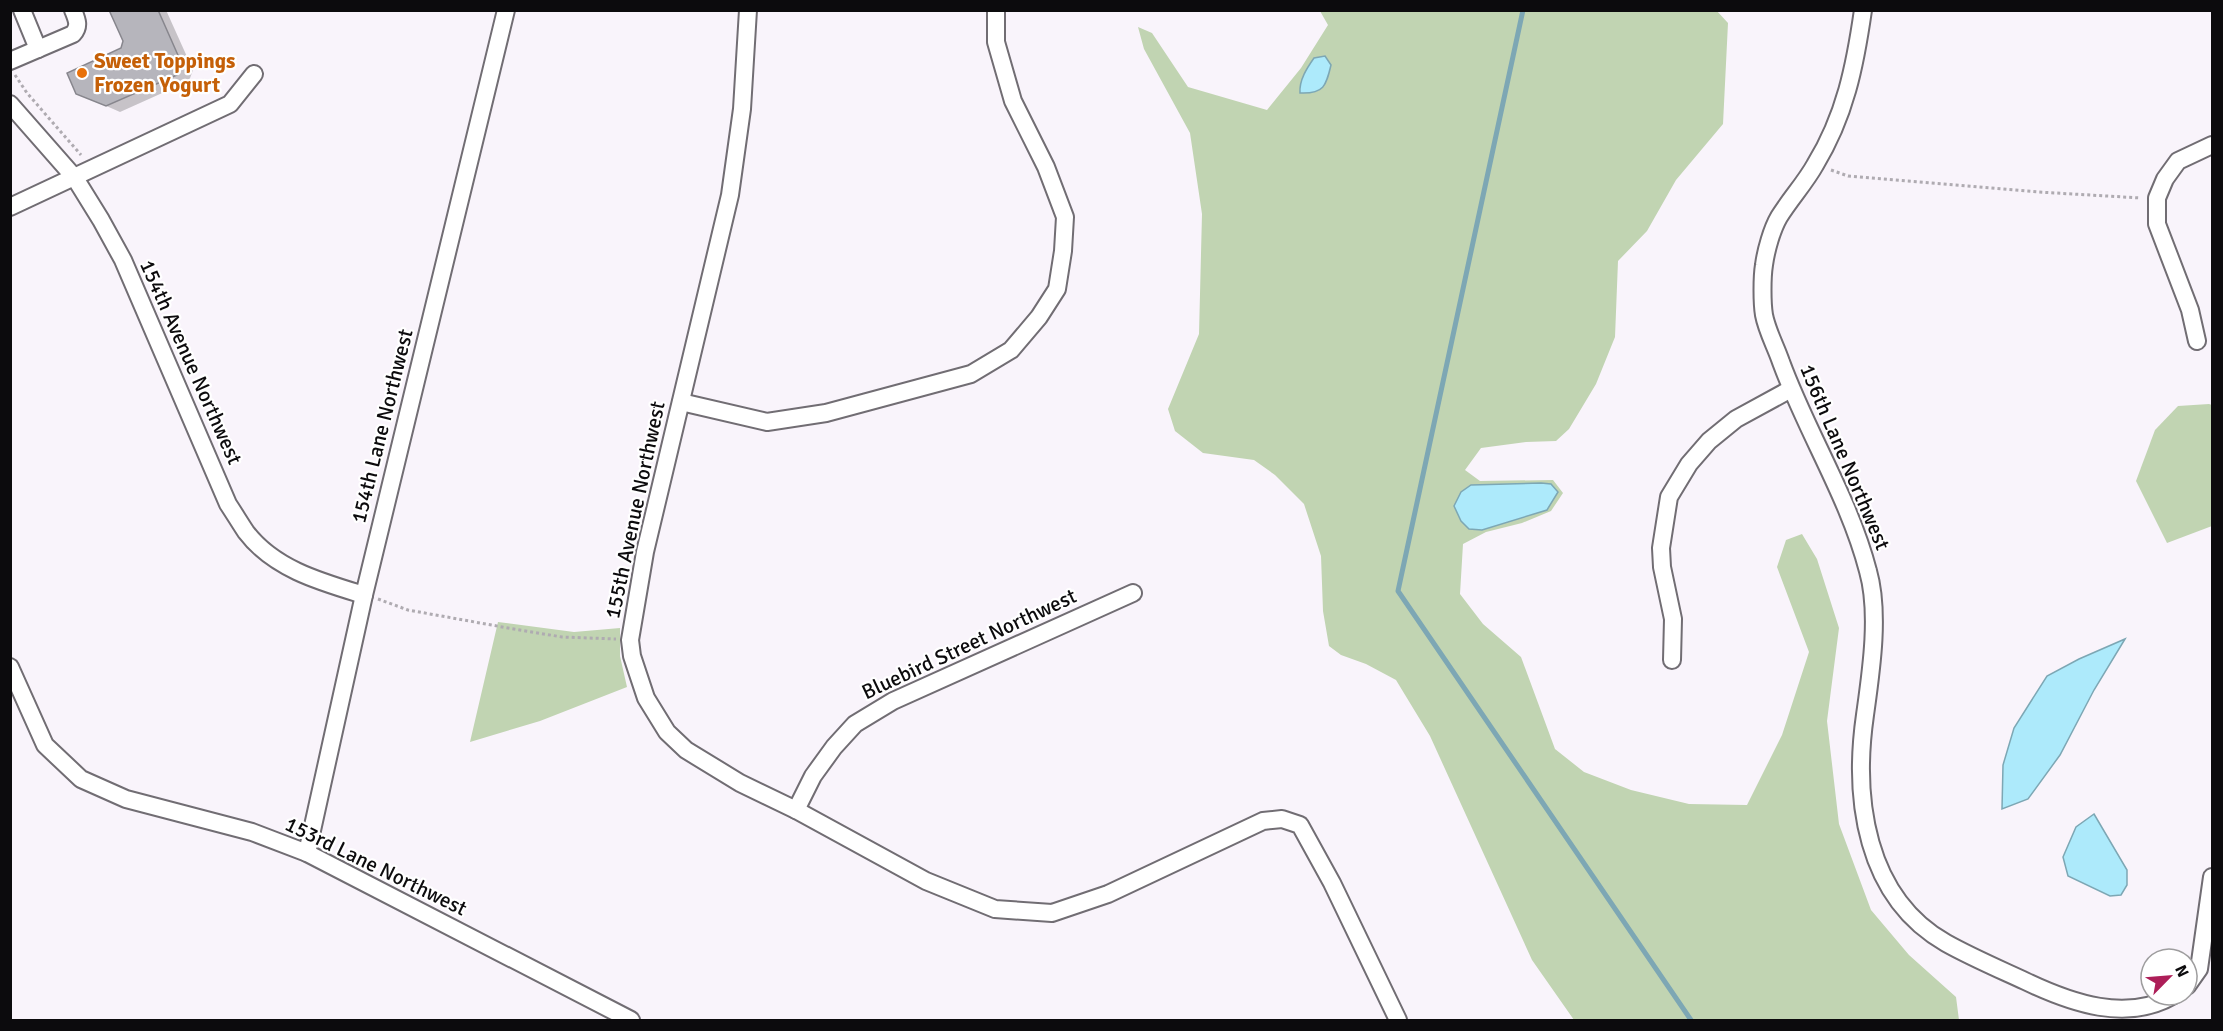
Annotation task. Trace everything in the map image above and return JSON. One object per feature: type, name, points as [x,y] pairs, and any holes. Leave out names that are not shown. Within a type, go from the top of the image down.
[{"type":"street","points":[[22,10],[38,49]]},
{"type":"street","points":[[10,61],[73,34],[78,23],[73,10]]},
{"type":"street","name":"154th Lane Northwest","points":[[307,853],[364,595],[506,10]]},
{"type":"street","name":"155th Avenue Northwest","points":[[748,10],[742,109],[730,195],[708,279],[645,552],[630,639],[632,656],[646,698],[667,732],[686,750],[740,783],[796,810],[926,881],[995,909],[1052,913],[1108,894],[1263,820],[1282,819],[1300,825],[1332,883],[1398,1020]]},
{"type":"street","points":[[681,402],[767,423],[826,413],[971,374],[1011,350],[1039,317],[1057,289],[1065,217],[1046,167],[1013,101],[996,42],[996,10]]},
{"type":"street","name":"156th Lane Northwest","points":[[1863,10],[1856,61],[1846,101],[1816,165],[1778,219],[1764,266],[1764,315],[1791,389],[1842,500],[1873,590],[1872,666],[1864,720],[1861,777],[1862,810],[1869,844],[1891,891],[1914,919],[1944,942],[2050,993],[2089,1006],[2128,1010],[2144,1007]]},
{"type":"street","points":[[10,207],[230,104],[254,74]]},
{"type":"street","name":"154th Avenue Northwest","points":[[10,104],[75,178],[123,260],[228,504],[247,533],[272,557],[310,578],[364,595]]},
{"type":"street","points":[[2197,341],[2190,310],[2157,224],[2157,198],[2165,179],[2178,161],[2212,145]]},
{"type":"street","points":[[1672,660],[1673,619],[1660,548],[1663,520],[1669,497],[1689,464],[1709,441],[1736,419],[1791,389]]},
{"type":"street","name":"Bluebird Street Northwest","points":[[796,810],[813,776],[834,747],[855,724],[893,701],[1132,592]]},
{"type":"street","name":"153rd Lane Northwest","points":[[10,667],[45,745],[81,779],[126,799],[252,832],[307,853],[631,1020]]},
{"type":"street","points":[[2199,969],[2212,876]]},
{"type":"path","points":[[10,69],[27,93],[82,156],[75,178]]},
{"type":"path","points":[[1816,165],[1848,176],[2038,192],[2157,198]]},
{"type":"path","points":[[364,595],[408,610],[562,637],[630,639]]},
{"type":"green space","points":[[1716,10],[1728,23],[1723,124],[1676,180],[1647,231],[1618,261],[1615,337],[1596,384],[1569,429],[1556,441],[1481,448],[1465,470],[1480,481],[1553,480],[1563,493],[1551,511],[1522,523],[1486,532],[1463,544],[1460,594],[1483,624],[1521,657],[1555,749],[1584,772],[1631,790],[1689,804],[1747,805],[1782,735],[1809,652],[1777,567],[1786,540],[1802,534],[1817,559],[1839,628],[1827,721],[1839,824],[1871,910],[1909,955],[1956,997],[1959,1020],[1574,1020],[1532,960],[1430,736],[1396,680],[1366,664],[1341,655],[1329,646],[1323,611],[1321,556],[1304,504],[1275,475],[1254,460],[1203,453],[1175,431],[1168,409],[1199,334],[1202,214],[1190,133],[1144,49],[1138,27],[1152,33],[1188,87],[1267,110],[1301,68],[1328,25],[1320,11]]},
{"type":"green space","points":[[2212,405],[2212,526],[2167,543],[2136,481],[2155,430],[2178,406]]},
{"type":"green space","points":[[498,622],[574,632],[620,628],[620,656],[627,687],[540,721],[470,742]]},
{"type":"water","points":[[1325,56],[1331,65],[1323,87],[1314,92],[1300,93],[1302,79],[1311,62],[1314,58]]},
{"type":"water","points":[[1551,484],[1558,492],[1547,510],[1482,530],[1469,529],[1461,521],[1454,506],[1461,492],[1471,485]]},
{"type":"water","points":[[2125,639],[2094,690],[2060,755],[2028,799],[2002,809],[2003,765],[2014,728],[2047,676]]},
{"type":"water","points":[[2094,814],[2127,870],[2127,885],[2121,895],[2110,896],[2068,876],[2063,857],[2076,827]]},
{"type":"building","points":[[109,10],[158,10],[181,62],[177,75],[106,106],[76,94],[67,73],[121,48],[123,41]]},
{"type":"waterway","points":[[1523,10],[1398,591],[1691,1020]]},
{"type":"place","name":"Sweet Toppings Frozen Yogurt","points":[[82,73]]}]
